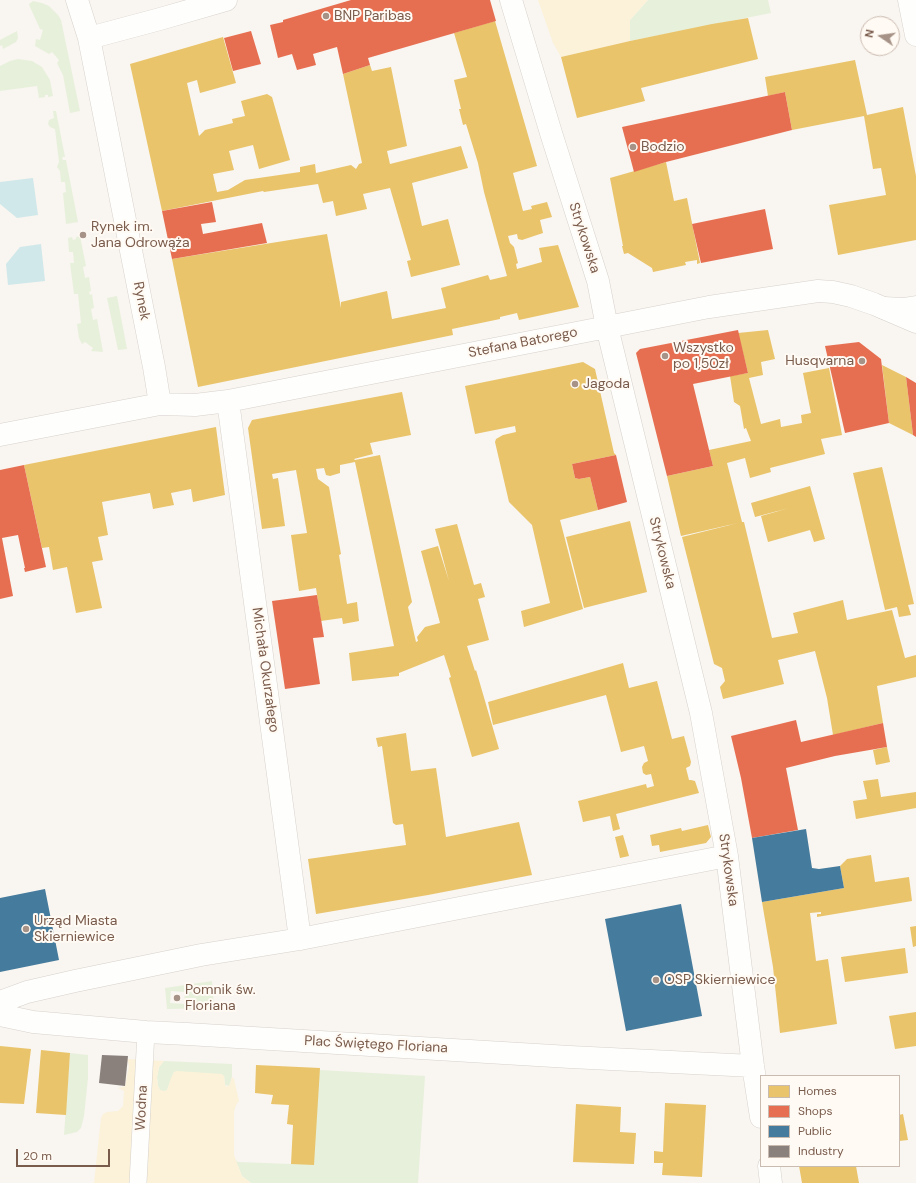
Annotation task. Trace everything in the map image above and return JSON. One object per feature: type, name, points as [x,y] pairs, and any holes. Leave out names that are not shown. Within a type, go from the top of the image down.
[{"type":"street","name":"Rynek","points":[[77,0],[89,38],[160,404]]},
{"type":"street","points":[[89,38],[226,0]]},
{"type":"street","name":"Strykowska","points":[[511,0],[598,281],[607,327],[701,714],[727,856],[753,1066],[760,1111]]},
{"type":"street","points":[[909,0],[916,35]]},
{"type":"street","name":"Stefana Batorego","points":[[160,404],[195,405],[228,401],[709,307],[818,291],[833,292],[851,296],[916,322]]},
{"type":"street","name":"Stefana Batorego","points":[[884,308],[903,309],[916,307]]},
{"type":"street","name":"Michała Okurzałego","points":[[228,401],[300,939]]},
{"type":"street","points":[[0,435],[160,404]]},
{"type":"street","points":[[0,1002],[20,994],[75,981],[201,955],[300,939],[727,856]]},
{"type":"street","name":"Plac Świętego Floriana","points":[[0,1015],[33,1022],[146,1032],[570,1057],[753,1066]]},
{"type":"street","points":[[769,1167],[771,1183]]},
{"type":"lane","name":"Wodna","points":[[138,1183],[146,1032]]},
{"type":"green space","points":[[648,0],[768,0],[771,13],[630,41],[630,20]]},
{"type":"green space","points":[[33,1],[49,6],[61,20],[80,111],[70,113],[63,75],[57,63],[59,60],[52,52],[49,54],[35,46],[36,39],[40,40],[43,30],[40,29],[30,7],[29,4]]},
{"type":"green space","points":[[17,31],[18,38],[16,42],[3,49],[2,45],[0,46],[0,40]]},
{"type":"green space","points":[[18,59],[32,61],[42,67],[50,80],[53,96],[48,97],[48,95],[45,95],[45,97],[39,98],[37,86],[0,91],[0,66]]},
{"type":"green space","points":[[53,111],[56,111],[65,157],[62,157],[63,160],[66,160],[78,222],[66,224],[63,193],[66,192],[65,182],[61,182],[60,171],[57,167],[59,162],[55,129],[50,127],[48,124],[49,120],[54,118]]},
{"type":"green space","points":[[80,236],[86,266],[83,267],[85,278],[89,277],[91,291],[89,292],[90,295],[92,294],[94,308],[91,309],[93,320],[97,319],[103,352],[91,351],[93,348],[85,342],[82,344],[79,338],[77,324],[81,323],[78,294],[74,294],[70,263],[74,263],[73,252],[69,252],[68,238],[72,237],[73,240]]},
{"type":"green space","points":[[117,296],[127,349],[118,350],[107,298]]},
{"type":"green space","points":[[212,981],[214,1008],[167,1009],[165,988]],"holes":[[[171,991],[185,992],[184,1004],[170,1003]]]},
{"type":"green space","points":[[70,1053],[88,1055],[88,1078],[84,1116],[81,1128],[77,1132],[64,1135]]},
{"type":"green space","points":[[164,1061],[232,1064],[232,1077],[230,1084],[229,1086],[225,1085],[224,1076],[174,1072],[167,1090],[164,1092],[160,1090],[158,1086],[157,1077],[159,1067]]},
{"type":"green space","points":[[320,1070],[425,1076],[418,1183],[251,1183],[242,1176],[235,1160],[238,1162],[291,1164]]},
{"type":"sand","points":[[538,0],[648,0],[630,20],[630,41],[561,57],[553,43]]},
{"type":"sand","points":[[127,1059],[164,1061],[159,1067],[157,1077],[160,1090],[164,1091],[167,1090],[174,1072],[177,1071],[222,1074],[227,1087],[230,1084],[232,1077],[234,1079],[239,1101],[234,1112],[234,1155],[242,1176],[251,1183],[94,1183],[101,1118],[103,1114],[118,1111],[123,1106],[124,1091],[118,1088],[125,1086],[129,1066]]},
{"type":"water","points":[[33,178],[38,215],[17,218],[0,204],[0,182]]},
{"type":"water","points":[[41,244],[45,281],[8,285],[6,264],[20,247]]},
{"type":"building: Homes","points":[[748,18],[758,59],[641,88],[645,101],[577,118],[561,57],[630,41]]},
{"type":"building: Homes","points":[[495,21],[537,166],[513,173],[523,211],[532,209],[531,206],[547,202],[552,217],[540,220],[543,233],[522,240],[518,239],[517,234],[508,236],[510,243],[514,247],[518,263],[516,264],[517,269],[542,262],[539,248],[558,245],[579,307],[519,320],[517,313],[500,317],[500,319],[452,329],[453,335],[198,387],[172,259],[327,234],[341,308],[341,302],[387,291],[392,319],[446,308],[441,288],[488,275],[490,280],[507,276],[484,192],[478,163],[466,124],[463,125],[454,80],[467,77],[454,33]]},
{"type":"building: Homes","points":[[223,37],[236,83],[200,93],[197,80],[187,83],[199,136],[205,130],[233,123],[232,119],[245,116],[241,101],[267,94],[272,97],[290,160],[259,169],[253,145],[229,151],[234,170],[213,174],[217,192],[228,190],[245,180],[300,172],[300,167],[315,164],[316,173],[351,165],[356,169],[359,164],[362,163],[343,74],[370,65],[372,71],[391,67],[407,146],[387,151],[390,164],[461,146],[468,168],[412,183],[422,226],[448,219],[460,265],[411,277],[407,261],[411,260],[390,188],[363,194],[367,209],[336,216],[333,201],[323,203],[318,184],[263,191],[162,211],[130,64]]},
{"type":"building: Homes","points":[[855,60],[867,115],[903,107],[916,176],[916,240],[838,255],[829,205],[886,195],[881,168],[873,169],[864,116],[792,130],[785,92],[768,96],[765,77]]},
{"type":"building: Homes","points":[[666,162],[674,201],[687,198],[700,263],[697,264],[697,260],[685,262],[686,265],[653,272],[652,268],[628,253],[624,254],[610,178]]},
{"type":"building: Homes","points":[[768,330],[775,359],[761,362],[763,375],[749,378],[761,424],[780,419],[781,427],[802,423],[801,415],[811,413],[803,373],[829,368],[842,435],[821,439],[825,454],[770,468],[771,472],[750,478],[745,458],[727,463],[742,522],[744,522],[772,638],[798,633],[793,613],[843,600],[847,620],[892,610],[905,658],[916,655],[916,677],[877,686],[883,723],[833,735],[827,698],[815,651],[778,660],[784,684],[723,699],[720,687],[725,681],[722,668],[714,664],[682,537],[738,523],[681,536],[667,476],[713,466],[709,450],[751,441],[746,428],[744,429],[740,406],[734,402],[730,376],[748,373],[738,333]]},
{"type":"building: Homes","points":[[583,362],[595,369],[614,453],[616,455],[572,464],[575,478],[579,479],[590,477],[598,510],[560,520],[583,609],[524,627],[521,611],[550,603],[532,525],[509,502],[495,442],[496,439],[503,435],[516,432],[515,426],[475,434],[465,386]]},
{"type":"building: Homes","points":[[882,365],[906,377],[913,435],[889,423]]},
{"type":"building: Homes","points":[[402,392],[411,435],[370,443],[373,454],[354,459],[380,455],[412,602],[408,607],[416,642],[418,641],[417,637],[425,627],[440,623],[421,551],[438,546],[449,581],[435,529],[457,524],[474,585],[481,583],[485,597],[478,599],[489,640],[467,646],[475,671],[476,670],[499,749],[472,757],[449,678],[451,677],[444,655],[399,673],[399,676],[352,681],[349,653],[394,646],[355,462],[340,465],[340,473],[330,476],[326,475],[324,468],[316,469],[318,479],[329,487],[341,554],[339,555],[347,604],[357,602],[359,621],[343,624],[342,618],[321,621],[316,588],[299,591],[291,535],[307,533],[296,470],[272,474],[273,479],[278,478],[285,526],[262,529],[248,428],[252,420]]},
{"type":"building: Homes","points":[[216,427],[225,495],[193,502],[191,489],[171,493],[174,505],[153,509],[150,493],[102,502],[108,535],[98,537],[103,560],[92,562],[102,608],[76,613],[67,567],[53,570],[49,547],[42,548],[24,465]]},
{"type":"building: Homes","points":[[882,467],[914,604],[908,605],[911,615],[899,617],[897,607],[885,610],[853,473]]},
{"type":"building: Homes","points":[[810,486],[825,539],[814,542],[810,530],[768,542],[761,516],[789,508],[755,517],[751,503]]},
{"type":"building: Homes","points":[[630,521],[647,592],[584,608],[566,537]]},
{"type":"building: Homes","points":[[623,663],[629,688],[657,681],[672,739],[684,736],[691,762],[690,766],[686,768],[689,780],[695,781],[699,793],[616,814],[620,829],[613,831],[610,816],[583,822],[578,801],[646,784],[647,788],[654,786],[651,774],[646,775],[643,773],[642,767],[644,763],[648,761],[644,746],[621,752],[606,695],[493,725],[488,702]]},
{"type":"building: Homes","points":[[406,733],[411,771],[436,768],[446,837],[519,822],[532,875],[428,895],[316,914],[308,859],[406,845],[403,824],[396,825],[393,823],[382,746],[378,747],[376,738]]},
{"type":"building: Homes","points":[[887,747],[890,762],[876,765],[873,750]]},
{"type":"building: Homes","points":[[878,779],[881,797],[916,792],[916,808],[856,819],[853,801],[867,799],[863,781]]},
{"type":"building: Homes","points":[[708,825],[711,837],[706,843],[660,852],[659,845],[652,846],[650,835],[681,828],[682,831]]},
{"type":"building: Homes","points":[[623,835],[629,856],[620,858],[615,837]]},
{"type":"building: Homes","points":[[871,855],[875,882],[909,877],[912,901],[817,917],[817,914],[821,914],[821,912],[810,913],[816,961],[828,959],[837,1024],[780,1033],[773,967],[762,902],[844,888],[840,866],[847,859]]},
{"type":"building: Homes","points":[[916,926],[916,946],[913,947],[910,927]]},
{"type":"building: Homes","points":[[905,948],[908,973],[845,982],[841,957]]},
{"type":"building: Homes","points":[[916,1012],[916,1046],[895,1049],[889,1016]]},
{"type":"building: Homes","points":[[0,1046],[31,1049],[24,1104],[0,1103]]},
{"type":"building: Homes","points":[[41,1050],[70,1053],[66,1115],[36,1113]]},
{"type":"building: Homes","points":[[256,1065],[320,1068],[314,1165],[291,1164],[293,1125],[287,1124],[289,1105],[271,1104],[273,1095],[255,1093]]},
{"type":"building: Homes","points":[[665,1103],[706,1105],[702,1177],[662,1175],[663,1163],[654,1163],[654,1151],[663,1152]]},
{"type":"building: Homes","points":[[576,1104],[621,1107],[620,1132],[636,1133],[634,1164],[573,1162]]},
{"type":"building: Homes","points":[[903,1114],[908,1140],[900,1141],[900,1115]]},
{"type":"building: Homes","points":[[799,1167],[856,1167],[859,1183],[802,1183]]},
{"type":"building: Shops","points":[[351,0],[490,0],[496,21],[368,58],[370,65],[343,74],[337,47],[313,54],[316,65],[297,70],[292,54],[278,58],[270,25]]},
{"type":"building: Shops","points":[[251,31],[261,64],[233,71],[224,38]]},
{"type":"building: Shops","points":[[785,92],[792,130],[666,162],[634,172],[622,127]]},
{"type":"building: Shops","points":[[212,202],[216,222],[201,224],[203,234],[262,223],[267,243],[172,259],[162,211]]},
{"type":"building: Shops","points":[[765,209],[773,249],[701,263],[692,224]]},
{"type":"building: Shops","points":[[738,330],[748,373],[693,384],[713,466],[667,476],[636,353],[640,349]]},
{"type":"building: Shops","points":[[859,342],[881,359],[889,423],[845,433],[825,346]]},
{"type":"building: Shops","points":[[906,377],[916,383],[916,437],[913,435]]},
{"type":"building: Shops","points":[[616,455],[627,502],[598,510],[590,477],[579,479],[575,478],[572,464]]},
{"type":"building: Shops","points":[[24,465],[46,567],[25,572],[18,535],[2,538],[13,596],[0,599],[0,470]]},
{"type":"building: Shops","points":[[317,595],[324,637],[313,638],[320,684],[285,689],[272,601]]},
{"type":"building: Shops","points":[[796,720],[801,742],[883,723],[887,747],[835,756],[786,768],[798,830],[752,838],[741,778],[731,736]]},
{"type":"building: Public","points":[[806,829],[812,868],[819,869],[840,866],[844,888],[762,902],[752,838]]},
{"type":"building: Public","name":"Urząd Miasta Skierniewice","points":[[45,889],[59,960],[0,972],[0,898]]},
{"type":"building: Public","name":"OSP Skierniewice","points":[[681,904],[702,1016],[626,1031],[605,919]]},
{"type":"building: Industry","points":[[102,1055],[128,1056],[125,1086],[99,1083]]},
{"type":"place","name":"BNP Paribas","points":[[326,16]]},
{"type":"place","name":"Bodzio","points":[[633,147]]},
{"type":"place","name":"Rynek im. Jana Odrowąża","points":[[83,235]]},
{"type":"place","name":"Wszystko po 1,50zł","points":[[665,356]]},
{"type":"place","name":"Husqvarna","points":[[862,361]]},
{"type":"place","name":"Jagoda","points":[[575,384]]},
{"type":"place","name":"Urząd Miasta Skierniewice","points":[[26,929]]},
{"type":"place","name":"OSP Skierniewice","points":[[656,980]]},
{"type":"place","name":"Pomnik św. Floriana","points":[[177,998]]}]
